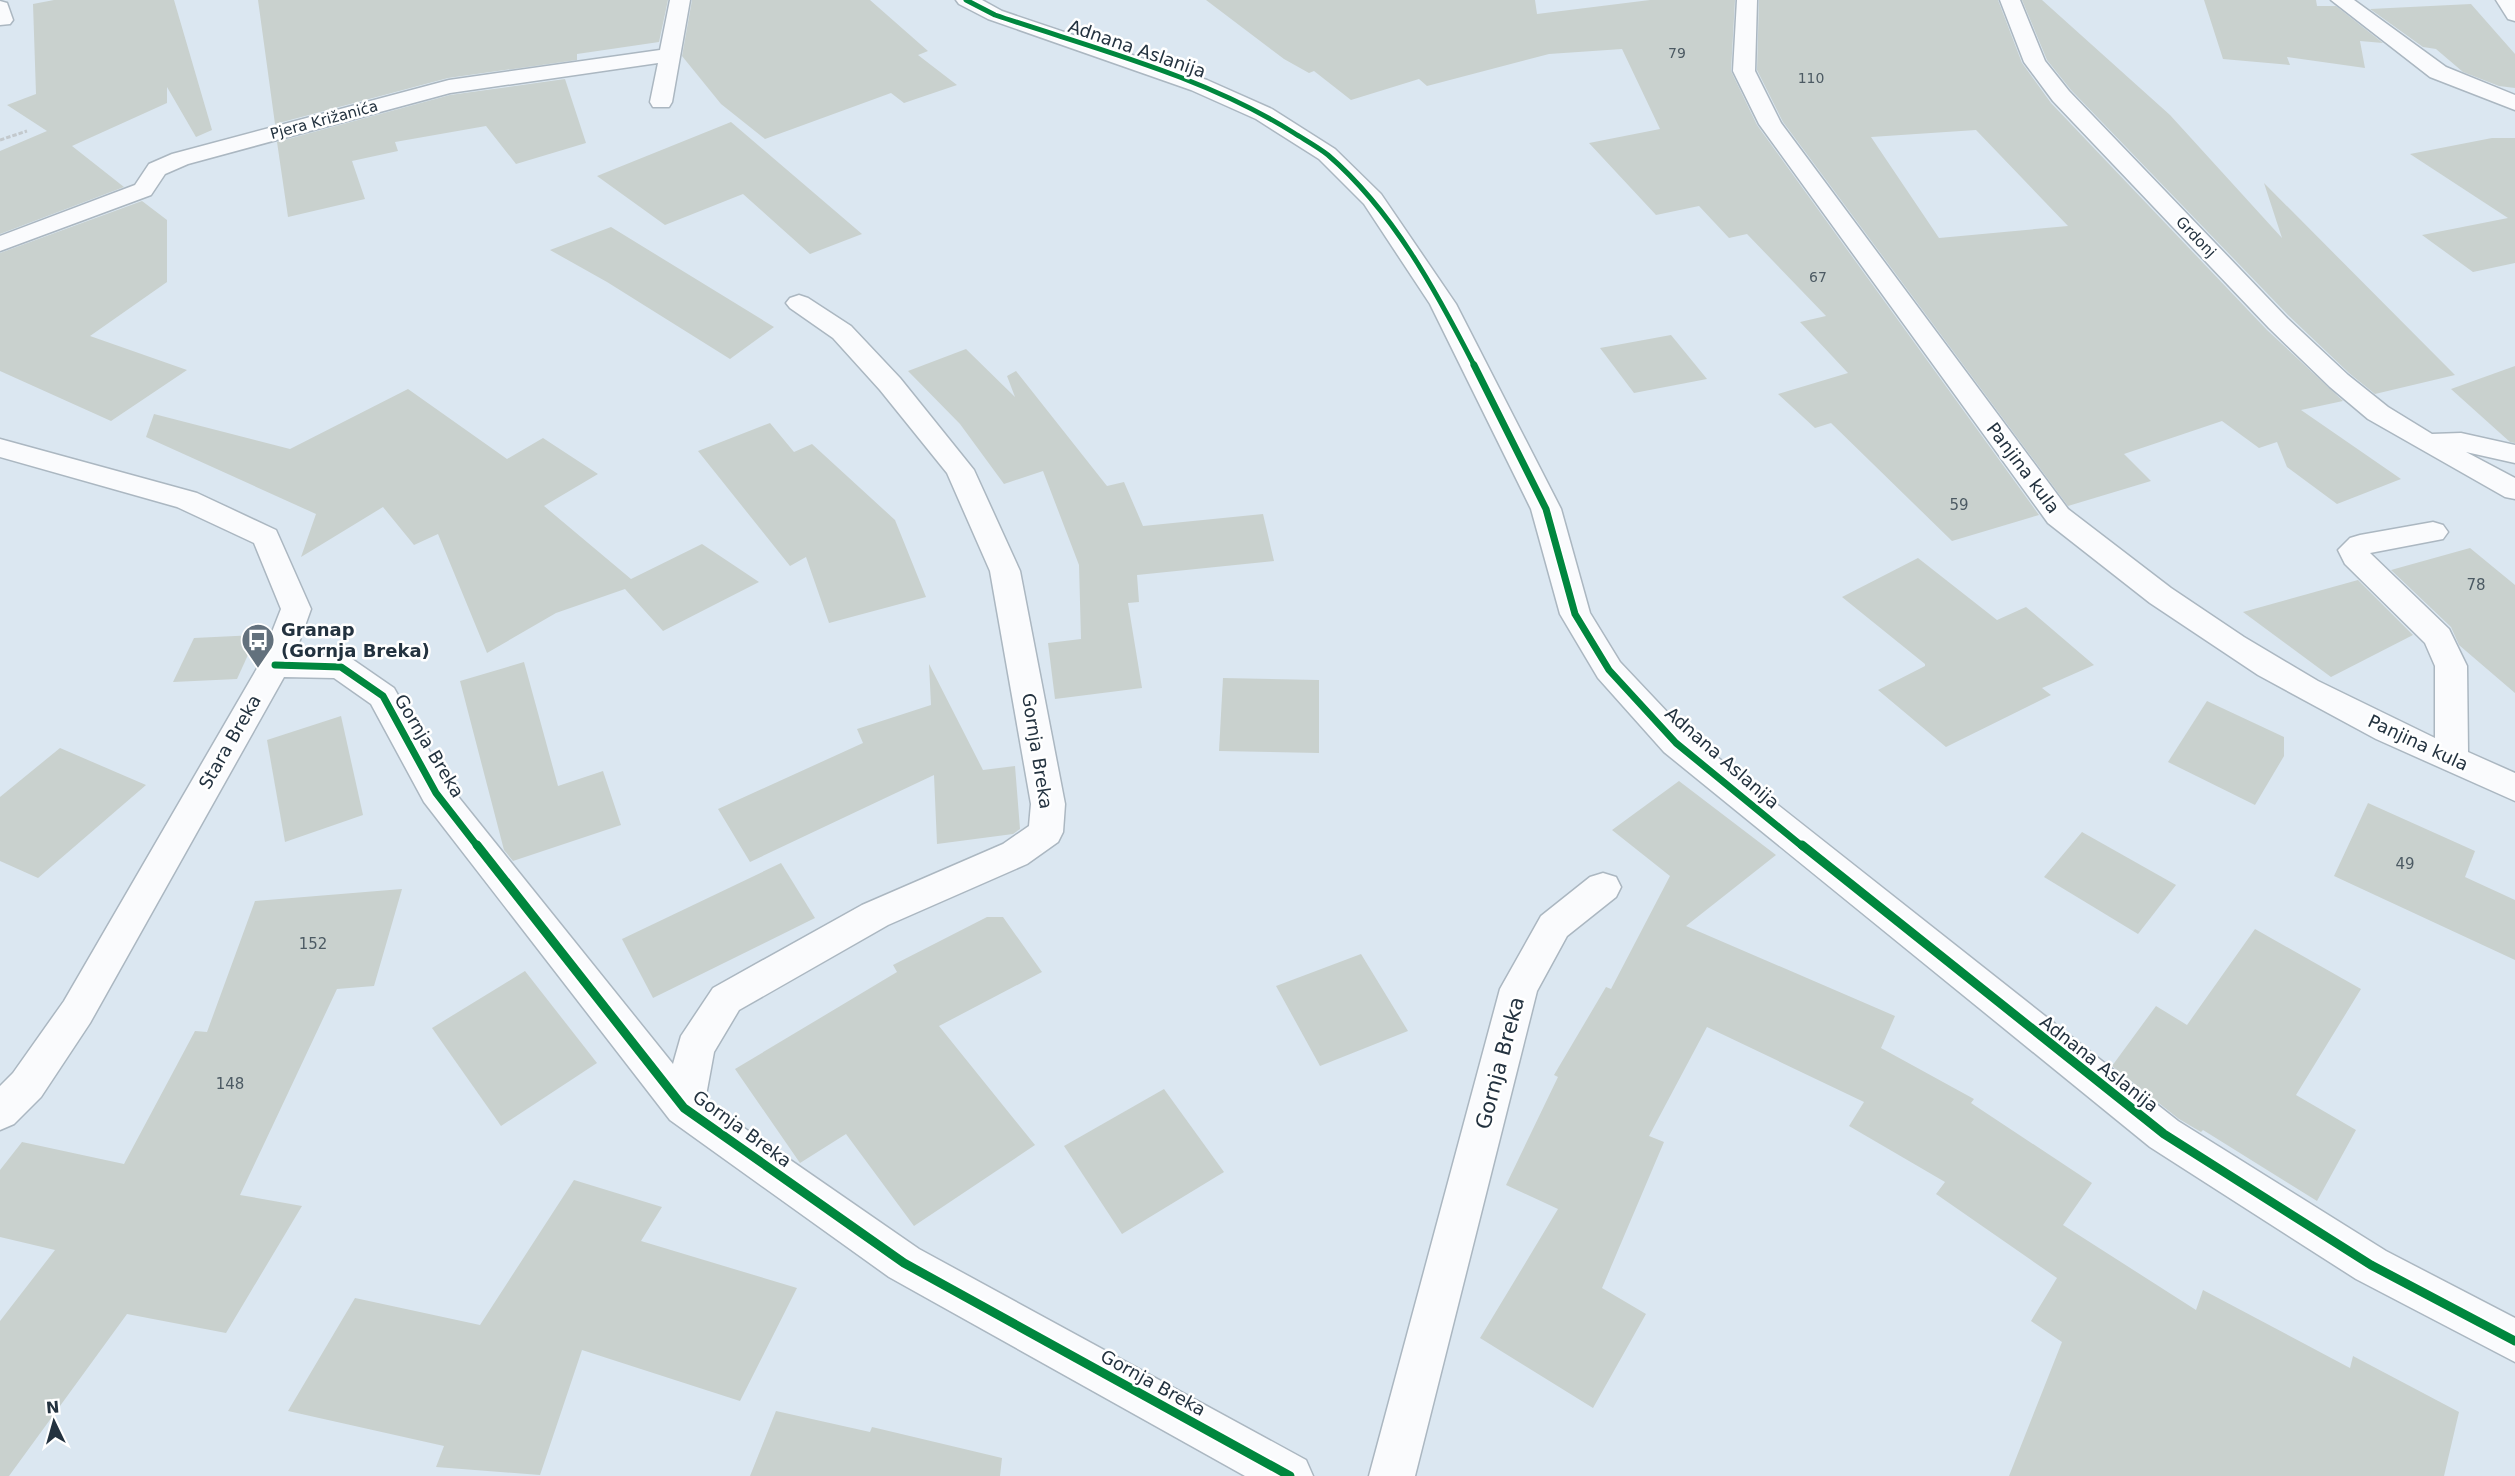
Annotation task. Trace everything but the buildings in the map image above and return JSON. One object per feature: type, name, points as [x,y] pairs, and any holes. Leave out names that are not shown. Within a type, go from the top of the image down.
[{"type":"street","points":[[661,102],[680,0]]},
{"type":"street","name":"Adnana Aslanija","points":[[966,0],[995,15],[1199,86],[1264,114],[1327,154],[1373,199],[1443,304],[1546,509],[1575,614],[1609,670],[1676,743],[1844,880],[2164,1134],[2371,1265],[2515,1341]]},
{"type":"street","name":"Panjina kula","points":[[1747,0],[1744,71],[1770,124],[2058,516],[2111,561],[2253,657],[2345,709],[2515,789]]},
{"type":"street","name":"Grdonj","points":[[2010,0],[2035,62],[2061,96],[2278,324],[2378,413],[2422,440]]},
{"type":"street","points":[[2341,0],[2438,72],[2515,103]]},
{"type":"street","points":[[2506,0],[2515,15]]},
{"type":"street","name":"Pjera Križanića","points":[[0,244],[143,190],[157,169],[180,159],[449,87],[642,61],[670,55]]},
{"type":"street","name":"Gornja Breka","points":[[684,1108],[695,1048],[726,999],[875,915],[1016,854],[1046,832],[1048,804],[1005,571],[960,470],[890,384],[842,332],[799,303]]},
{"type":"street","points":[[2422,440],[2461,442],[2515,454]]},
{"type":"street","points":[[2422,440],[2515,490]]},
{"type":"street","name":"Stara Breka","points":[[0,448],[187,500],[266,537],[296,609],[275,665],[77,1012],[27,1085],[0,1112]]},
{"type":"street","points":[[2433,532],[2360,545],[2353,550],[2356,557],[2438,637],[2451,666],[2451,759]]},
{"type":"street","name":"Gornja Breka","points":[[275,665],[341,667],[383,696],[436,793],[684,1108],[904,1263],[1290,1476]]},
{"type":"street","name":"Gornja Breka","points":[[1392,1476],[1519,989],[1554,926],[1603,886]]},
{"type":"path","points":[[0,140],[27,131]]},
{"type":"cycle path","points":[[966,0],[995,15],[1199,85],[1264,114],[1327,154],[1373,199],[1443,304],[1546,509],[1575,614],[1609,670],[1676,743],[1844,880],[2164,1134],[2371,1265],[2515,1341]]},
{"type":"cycle path","points":[[275,665],[341,667],[383,696],[436,793],[684,1108],[904,1263],[1290,1476]]},
{"type":"place","name":"Granap (Gornja Breka)","points":[[258,669]]}]
